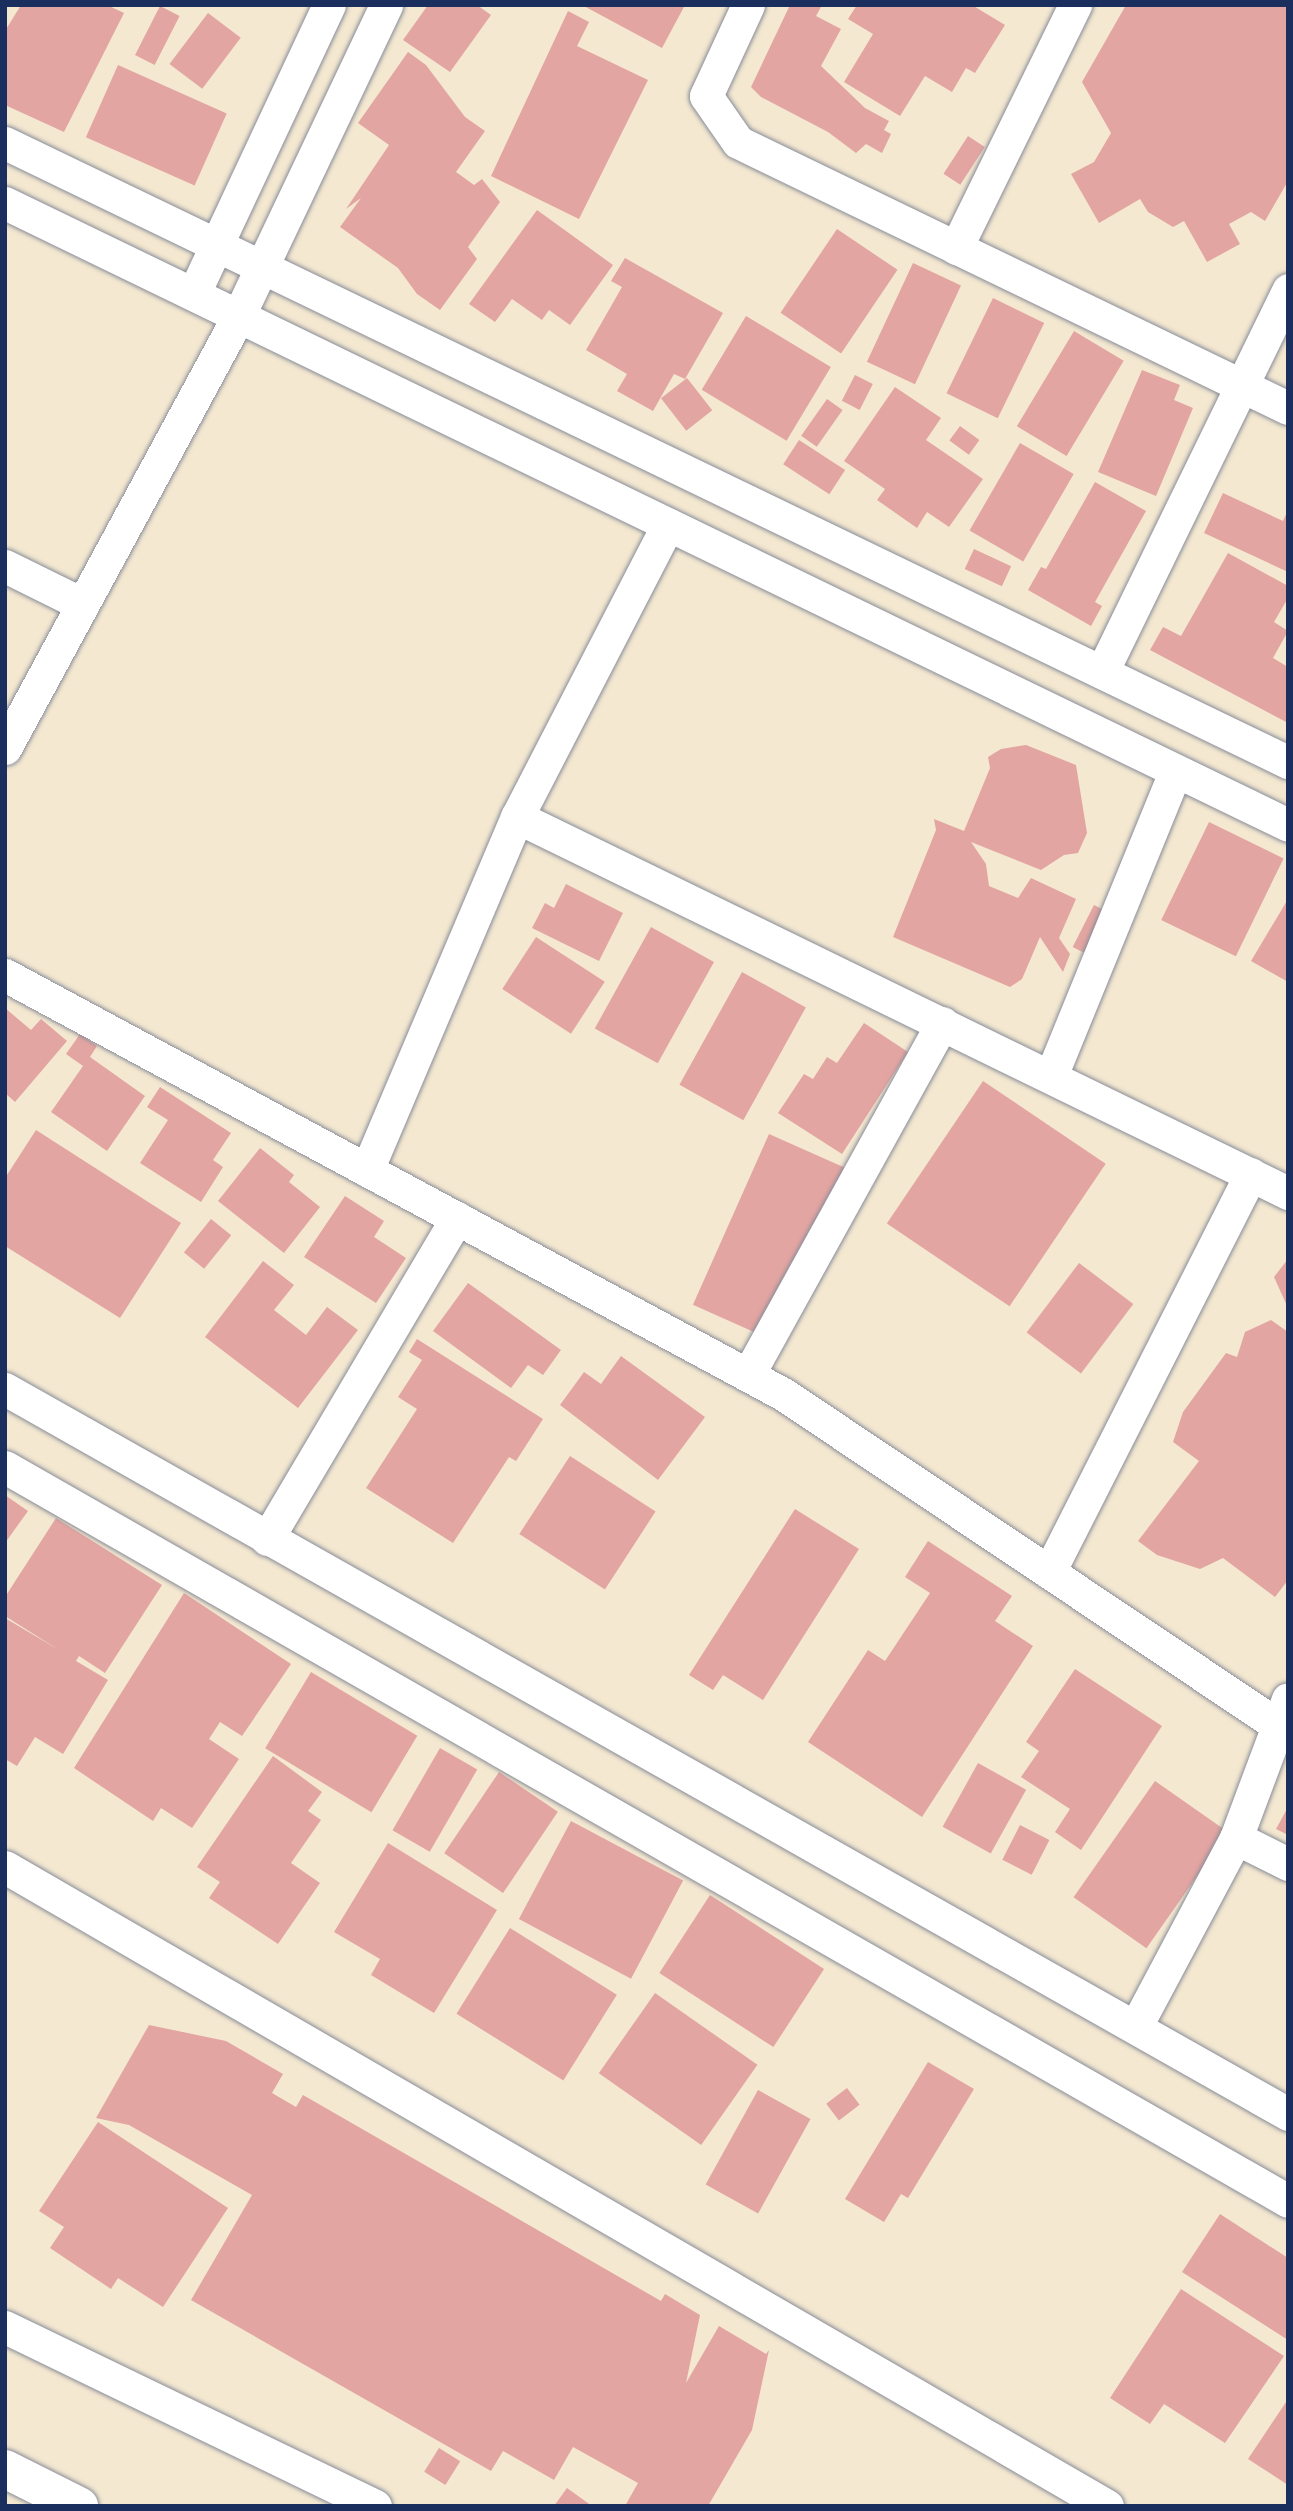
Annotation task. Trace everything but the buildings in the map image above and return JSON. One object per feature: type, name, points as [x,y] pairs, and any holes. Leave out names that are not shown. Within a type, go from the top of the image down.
[{"type":"main road","points":[[5,2469],[79,2506]]},
{"type":"street","points":[[194,293],[329,5]]},
{"type":"street","points":[[5,748],[239,315],[386,5]]},
{"type":"street","points":[[748,5],[706,96],[738,142],[1288,408]]},
{"type":"street","points":[[956,248],[1075,5]]},
{"type":"street","points":[[5,143],[218,243],[1288,762]]},
{"type":"street","points":[[5,203],[1288,825]]},
{"type":"street","points":[[1102,672],[1288,290]]},
{"type":"street","points":[[367,1170],[517,817],[668,525]]},
{"type":"street","points":[[5,566],[82,604]]},
{"type":"street","points":[[1051,1076],[1175,772]]},
{"type":"street","points":[[517,817],[1288,1193]]},
{"type":"street","points":[[5,975],[748,1375],[1049,1572],[1282,1711],[1236,1838],[1136,2026]]},
{"type":"street","points":[[748,1375],[942,1023]]},
{"type":"street","points":[[1049,1572],[1251,1174]]},
{"type":"street","points":[[267,1539],[457,1218]]},
{"type":"street","points":[[5,1389],[1288,2113]]},
{"type":"street","points":[[5,1467],[1288,2201]]},
{"type":"street","points":[[1236,1838],[1288,1864]]},
{"type":"street","points":[[5,1867],[1107,2506]]},
{"type":"street","points":[[5,2327],[375,2506]]}]
